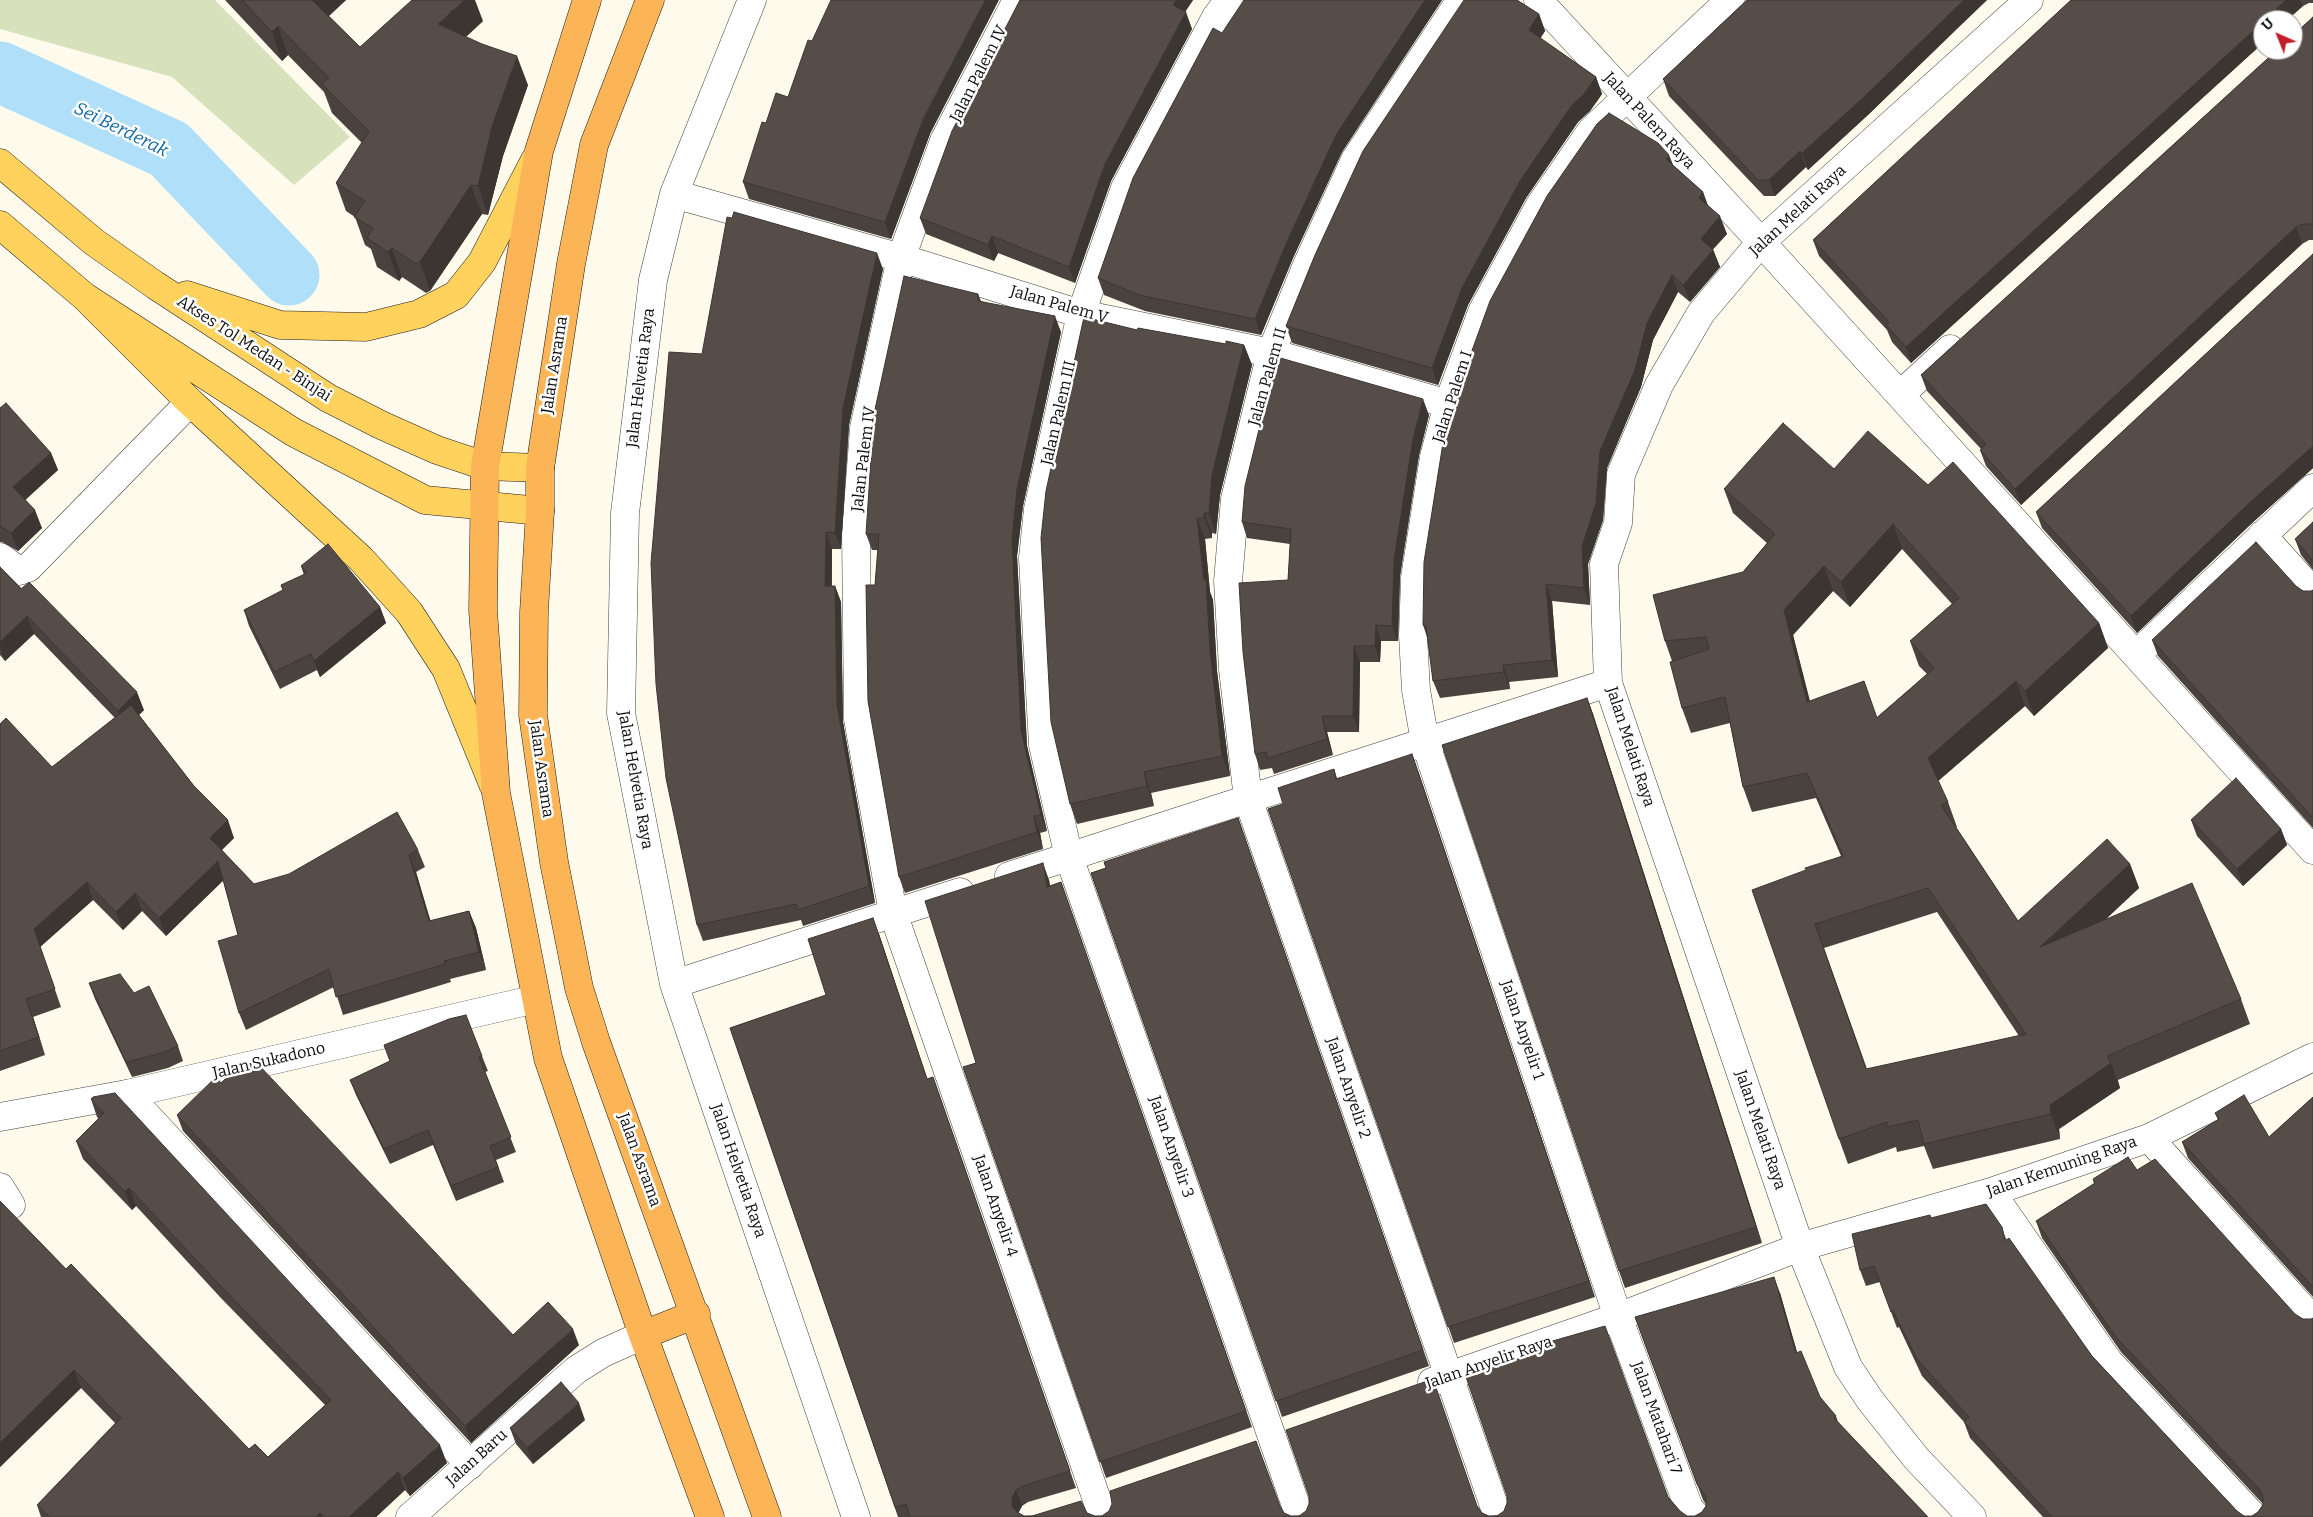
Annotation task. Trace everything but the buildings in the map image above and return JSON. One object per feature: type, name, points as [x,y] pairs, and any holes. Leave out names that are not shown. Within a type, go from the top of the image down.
[{"type":"highway","points":[[587,0],[539,150],[485,466],[483,610],[496,793],[548,1058],[643,1335],[710,1517]]},
{"type":"highway","name":"Jalan Asrama","points":[[650,0],[594,144],[571,264],[540,468],[540,511],[534,612],[533,715],[554,862],[579,988],[599,1051],[696,1314],[767,1517]]},
{"type":"highway","points":[[643,1335],[696,1314]]},
{"type":"main road","points":[[155,285],[280,325],[366,326],[419,314],[456,295],[482,262],[539,150]]},
{"type":"main road","name":"Akses Tol Medan - Binjai","points":[[0,163],[94,242],[155,285],[328,398],[429,446],[485,466],[540,468]]},
{"type":"main road","points":[[0,225],[84,297],[190,402],[361,559],[409,612],[446,669],[496,793]]},
{"type":"main road","points":[[84,297],[294,432],[425,500],[540,511]]},
{"type":"street","name":"Jalan Helvetia Raya","points":[[752,0],[674,194],[653,280],[626,513],[621,713],[674,984],[856,1517]]},
{"type":"street","name":"Jalan Palem IV","points":[[893,913],[858,719],[856,533],[864,428],[902,258],[944,141],[1018,0]]},
{"type":"street","name":"Jalan Palem III","points":[[1069,857],[1043,745],[1033,558],[1038,508],[1082,314],[1125,188],[1216,18],[1229,0]]},
{"type":"street","name":"Jalan Palem II","points":[[1248,799],[1233,669],[1228,581],[1235,499],[1271,353],[1307,265],[1356,160],[1462,0]]},
{"type":"street","name":"Jalan Palem Raya","points":[[1538,0],[1761,242],[2313,850]]},
{"type":"street","name":"Jalan Palem I","points":[[1425,742],[1416,690],[1413,635],[1415,578],[1434,457],[1448,404],[1482,312],[1540,205],[1590,131],[1730,0]]},
{"type":"street","name":"Jalan Melati Raya","points":[[1972,1517],[1916,1458],[1870,1400],[1848,1367],[1800,1247],[1608,683],[1604,564],[1618,523],[1622,474],[1659,385],[1701,313],[1761,242],[2029,0]]},
{"type":"street","name":"Jalan Palem V","points":[[674,194],[902,258],[1082,314],[1271,353],[1448,404]]},
{"type":"street","points":[[1900,395],[1965,335]]},
{"type":"street","points":[[0,558],[19,571],[28,568],[190,402]]},
{"type":"street","points":[[2136,655],[2313,488]]},
{"type":"street","points":[[2020,527],[2041,507]]},
{"type":"street","points":[[2262,535],[2313,592]]},
{"type":"street","points":[[674,984],[1608,683]]},
{"type":"street","name":"Jalan Anyelir 1","points":[[1425,742],[1618,1317]]},
{"type":"street","name":"Jalan Anyelir 2","points":[[1248,799],[1498,1517]]},
{"type":"street","name":"Jalan Anyelir 3","points":[[1069,857],[1282,1435],[1300,1517]]},
{"type":"street","name":"Jalan Anyelir 4","points":[[893,913],[1100,1508]]},
{"type":"street","name":"Jalan Sukadono","points":[[0,1117],[127,1094],[536,999]]},
{"type":"street","name":"Jalan Kemuning Raya","points":[[1800,1247],[1992,1192],[2150,1138],[2312,1061]]},
{"type":"street","points":[[127,1094],[470,1465]]},
{"type":"street","points":[[2150,1138],[2313,1320]]},
{"type":"street","points":[[1992,1192],[2109,1362],[2254,1517]]},
{"type":"street","name":"Jalan Anyelir Raya","points":[[1412,1390],[1618,1317],[1800,1247]]},
{"type":"street","name":"Jalan Matahari 7","points":[[1618,1317],[1689,1508],[1697,1517]]},
{"type":"street","name":"Jalan Baru","points":[[410,1517],[576,1370],[603,1353],[643,1335]]},
{"type":"street","points":[[1245,1447],[1282,1435]]},
{"type":"street","points":[[1069,1506],[1100,1508],[1124,1489]]},
{"type":"green space","points":[[0,0],[215,0],[350,137],[294,185],[172,77],[0,29]]},
{"type":"waterway","name":"Sei Berderak","points":[[0,72],[169,149],[289,275]]}]
